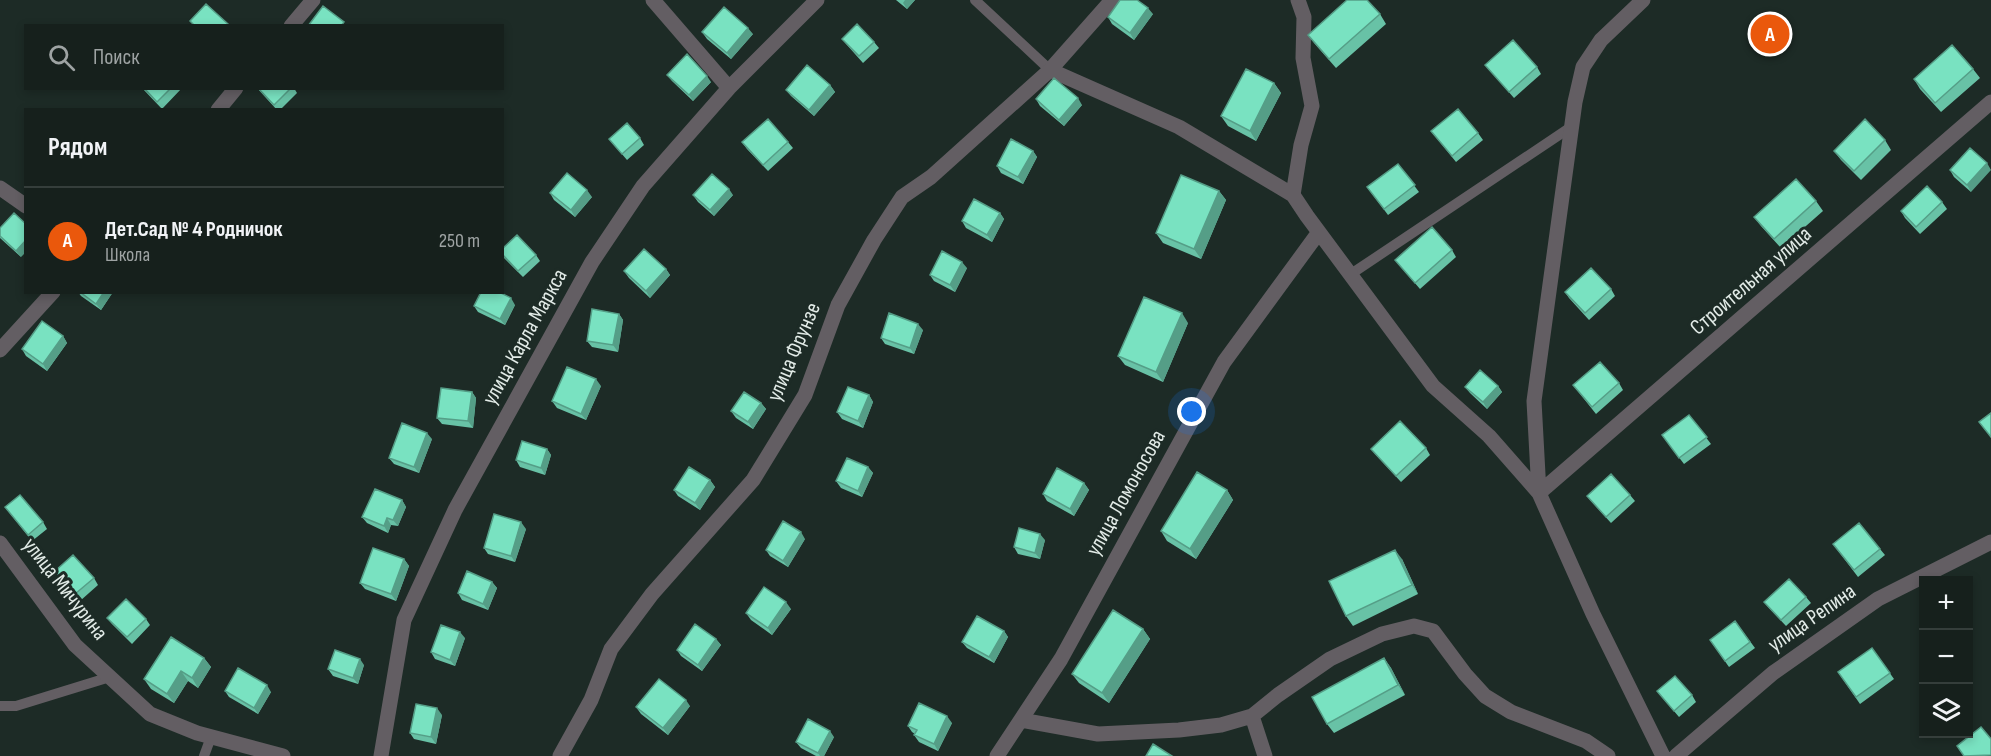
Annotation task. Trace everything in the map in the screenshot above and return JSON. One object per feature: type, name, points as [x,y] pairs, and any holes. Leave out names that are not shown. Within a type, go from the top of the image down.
[{"type":"street","points":[[293,24],[313,0]]},
{"type":"street","points":[[653,0],[729,88]]},
{"type":"street","name":"улица Карла Маркса","points":[[381,756],[404,620],[455,510],[592,262],[643,186],[729,88],[817,0]]},
{"type":"street","name":"улица Фрунзе","points":[[560,756],[591,700],[611,649],[652,594],[753,480],[794,414],[805,395],[838,305],[874,240],[902,197],[931,177],[1050,70],[1112,0]]},
{"type":"street","points":[[1293,195],[1301,145],[1312,106],[1303,58],[1304,17],[1298,0]]},
{"type":"street","points":[[1539,493],[1534,401],[1575,102],[1583,67],[1601,40],[1643,0]]},
{"type":"street","points":[[1050,70],[1179,127],[1293,195],[1433,386],[1489,436],[1539,493],[1593,614],[1663,756]]},
{"type":"street","points":[[220,108],[234,90]]},
{"type":"street","name":"Строительная улица","points":[[1539,493],[1991,102]]},
{"type":"street","points":[[0,188],[24,205]]},
{"type":"street","name":"улица Ломоносова","points":[[997,756],[1060,659],[1224,362],[1319,232]]},
{"type":"street","points":[[0,350],[51,294]]},
{"type":"street","name":"улица Репина","points":[[1676,756],[1773,673],[1878,599],[1991,542]]},
{"type":"street","name":"улица Мичурина","points":[[0,543],[75,645],[150,714],[211,737],[283,756]]},
{"type":"street","points":[[1021,720],[1098,734],[1179,730],[1221,725],[1252,716],[1330,659],[1382,634],[1414,626],[1433,631],[1465,674],[1485,696],[1511,712],[1586,741],[1608,756]]},
{"type":"street","points":[[1252,716],[1265,756]]},
{"type":"lane","points":[[975,0],[1050,70]]},
{"type":"lane","points":[[1351,274],[1571,127]]},
{"type":"lane","points":[[0,706],[16,706],[110,676]]},
{"type":"lane","points":[[204,756],[211,737]]},
{"type":"building","points":[[1120,0],[1137,0],[1148,8],[1130,33],[1108,17]]},
{"type":"building","points":[[1347,0],[1367,0],[1380,14],[1329,59],[1308,35]]},
{"type":"building","points":[[206,4],[228,24],[193,24],[190,21]]},
{"type":"building","points":[[323,6],[344,22],[342,24],[310,24]]},
{"type":"building","points":[[724,7],[748,28],[727,53],[702,32]]},
{"type":"building","points":[[857,24],[874,42],[859,56],[842,39]]},
{"type":"building","points":[[1513,40],[1537,67],[1509,92],[1485,65]]},
{"type":"building","points":[[1952,45],[1973,69],[1935,103],[1914,79]]},
{"type":"building","points":[[687,54],[707,76],[689,95],[667,75]]},
{"type":"building","points":[[807,65],[830,85],[809,110],[786,90]]},
{"type":"building","points":[[1246,69],[1274,83],[1250,131],[1221,116]]},
{"type":"building","points":[[1054,78],[1078,98],[1059,120],[1036,99]]},
{"type":"building","points":[[146,90],[169,90],[157,102]]},
{"type":"building","points":[[260,90],[289,90],[274,105]]},
{"type":"building","points":[[1458,109],[1478,133],[1452,156],[1431,131]]},
{"type":"building","points":[[768,119],[788,142],[763,165],[742,142]]},
{"type":"building","points":[[1865,119],[1885,140],[1854,171],[1834,151]]},
{"type":"building","points":[[627,123],[640,138],[622,154],[609,139]]},
{"type":"building","points":[[1011,139],[1033,151],[1018,177],[997,166]]},
{"type":"building","points":[[1970,148],[1987,163],[1967,185],[1950,170]]},
{"type":"building","points":[[1398,164],[1415,185],[1384,209],[1367,187]]},
{"type":"building","points":[[567,173],[587,190],[571,210],[550,193]]},
{"type":"building","points":[[712,174],[729,189],[710,210],[693,195]]},
{"type":"building","points":[[1181,175],[1219,191],[1194,249],[1156,233]]},
{"type":"building","points":[[1796,179],[1816,201],[1774,239],[1754,217]]},
{"type":"building","points":[[1927,186],[1942,202],[1916,227],[1901,211]]},
{"type":"building","points":[[974,199],[1000,213],[987,235],[962,221]]},
{"type":"building","points":[[14,213],[24,222],[24,242],[16,251],[0,236],[0,228]]},
{"type":"building","points":[[1432,227],[1452,250],[1415,283],[1395,260]]},
{"type":"building","points":[[517,235],[536,255],[518,271],[504,256],[504,247]]},
{"type":"building","points":[[644,249],[666,269],[646,291],[624,271]]},
{"type":"building","points":[[942,251],[962,262],[950,285],[930,275]]},
{"type":"building","points":[[1591,268],[1611,289],[1585,313],[1565,292]]},
{"type":"building","points":[[83,294],[103,294],[96,304]]},
{"type":"building","points":[[480,294],[503,294],[511,298],[500,319],[474,306]]},
{"type":"building","points":[[1144,297],[1182,313],[1156,372],[1118,356]]},
{"type":"building","points":[[592,309],[619,314],[613,345],[587,341]]},
{"type":"building","points":[[889,313],[918,324],[910,348],[881,338]]},
{"type":"building","points":[[42,321],[63,336],[43,364],[22,349]]},
{"type":"building","points":[[1600,362],[1619,383],[1592,407],[1573,385]]},
{"type":"building","points":[[567,367],[596,379],[581,414],[552,401]]},
{"type":"building","points":[[1480,370],[1498,386],[1483,402],[1465,387]]},
{"type":"building","points":[[848,387],[869,395],[858,421],[837,412]]},
{"type":"building","points":[[441,388],[472,392],[468,421],[437,418]]},
{"type":"building","points":[[744,392],[761,403],[748,422],[731,411]]},
{"type":"building","points":[[1991,413],[1991,437],[1979,422]]},
{"type":"building","points":[[1689,415],[1707,437],[1679,458],[1662,435]]},
{"type":"building","points":[[1400,421],[1426,448],[1396,476],[1371,449]]},
{"type":"building","points":[[402,423],[427,433],[414,467],[389,458]]},
{"type":"building","points":[[522,441],[547,449],[541,468],[516,460]]},
{"type":"building","points":[[847,458],[868,467],[858,491],[836,481]]},
{"type":"building","points":[[689,467],[710,480],[695,503],[674,490]]},
{"type":"building","points":[[1057,468],[1084,483],[1070,509],[1043,494]]},
{"type":"building","points":[[1197,472],[1227,490],[1190,549],[1161,531]]},
{"type":"building","points":[[1611,474],[1630,495],[1606,517],[1587,496]]},
{"type":"building","points":[[375,489],[402,500],[393,520],[387,518],[384,526],[362,517]]},
{"type":"building","points":[[20,495],[43,522],[28,535],[5,507]]},
{"type":"building","points":[[494,514],[521,522],[511,556],[484,548]]},
{"type":"building","points":[[783,521],[801,532],[783,561],[766,550]]},
{"type":"building","points":[[1859,523],[1880,549],[1854,570],[1833,544]]},
{"type":"building","points":[[1019,528],[1040,534],[1035,553],[1014,547]]},
{"type":"building","points":[[373,548],[404,559],[391,594],[360,583]]},
{"type":"building","points":[[1395,550],[1412,585],[1346,616],[1329,581]]},
{"type":"building","points":[[73,555],[94,578],[75,594],[55,571]]},
{"type":"building","points":[[467,571],[492,582],[483,604],[458,593]]},
{"type":"building","points":[[1789,579],[1806,597],[1781,620],[1764,602]]},
{"type":"building","points":[[764,587],[786,602],[768,628],[746,613]]},
{"type":"building","points":[[126,599],[146,619],[127,637],[107,618]]},
{"type":"building","points":[[1113,610],[1143,629],[1102,693],[1072,674]]},
{"type":"building","points":[[977,616],[1004,631],[989,657],[962,642]]},
{"type":"building","points":[[1735,621],[1750,642],[1725,661],[1710,640]]},
{"type":"building","points":[[695,624],[716,639],[698,665],[677,650]]},
{"type":"building","points":[[441,625],[460,632],[450,660],[431,652]]},
{"type":"building","points":[[171,637],[204,658],[192,678],[181,671],[167,694],[144,679]]},
{"type":"building","points":[[1872,648],[1890,673],[1856,697],[1838,672]]},
{"type":"building","points":[[335,650],[360,659],[353,678],[328,669]]},
{"type":"building","points":[[1384,658],[1398,685],[1327,724],[1312,697]]},
{"type":"building","points":[[238,668],[267,685],[254,708],[225,691]]},
{"type":"building","points":[[1675,676],[1692,695],[1674,711],[1657,691]]},
{"type":"building","points":[[659,679],[686,700],[663,728],[636,707]]},
{"type":"building","points":[[919,703],[947,716],[934,744],[914,735],[917,730],[908,726]]},
{"type":"building","points":[[416,704],[437,708],[431,737],[410,733]]},
{"type":"building","points":[[808,719],[830,731],[818,753],[796,742]]},
{"type":"building","points":[[1981,727],[1991,739],[1991,755],[1964,756],[1957,746],[1967,738],[1973,738],[1973,733]]},
{"type":"building","points":[[1153,744],[1172,756],[1146,756]]},
{"type":"place","name":"Дет.Сад № 4 Родничок","points":[[1770,34]]}]
